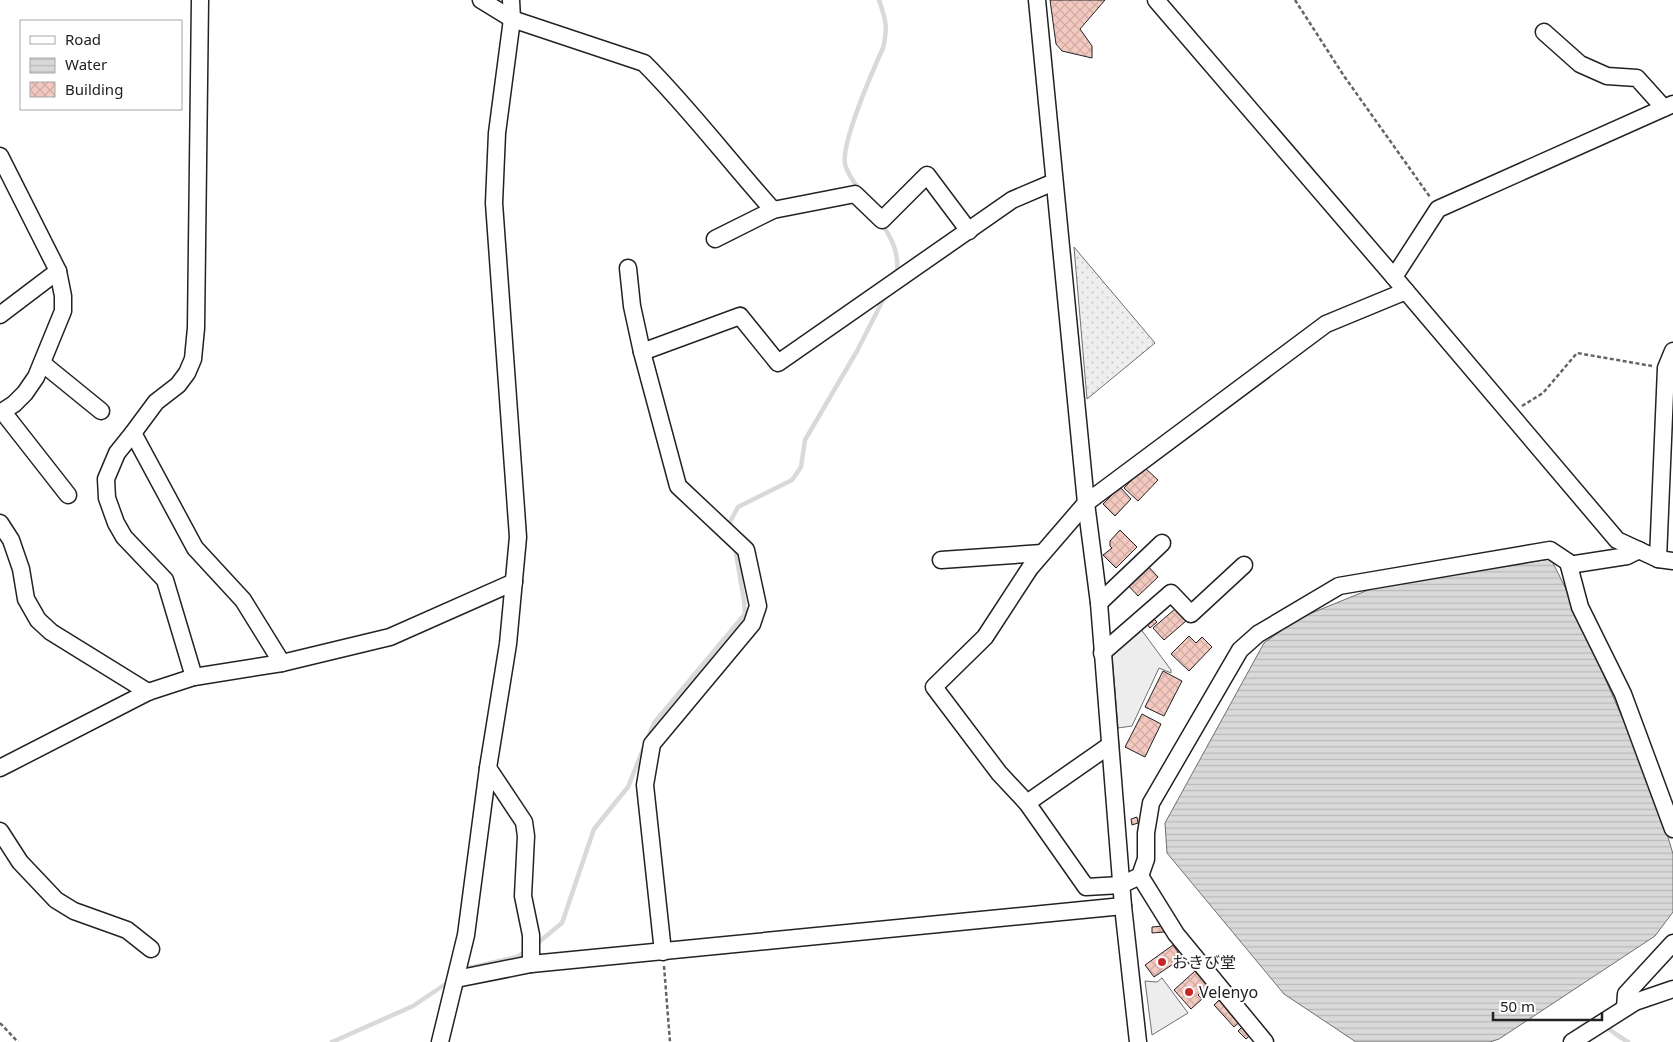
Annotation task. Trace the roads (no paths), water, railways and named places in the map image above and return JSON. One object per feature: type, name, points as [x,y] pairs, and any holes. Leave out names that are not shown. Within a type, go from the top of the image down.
[{"type":"street","points":[[194,677],[165,580],[124,537],[116,523],[107,498],[106,479],[117,453],[156,402],[178,385],[188,373],[194,359],[200,0]]},
{"type":"street","points":[[481,0],[512,19],[644,63],[773,210]]},
{"type":"street","points":[[440,1042],[466,934],[488,768],[508,644],[518,537],[494,203],[498,133],[512,19],[511,0]]},
{"type":"street","points":[[1037,0],[1086,502],[1099,603],[1121,885],[1138,1042]]},
{"type":"street","points":[[1156,0],[1617,540],[1666,560],[1666,368],[1673,351]]},
{"type":"street","points":[[1394,277],[1438,210],[1668,106],[1637,78],[1607,76],[1580,64],[1544,32]]},
{"type":"street","points":[[0,156],[58,271],[63,296],[63,310],[36,378],[25,393],[1,413],[68,495]]},
{"type":"street","points":[[715,239],[773,210],[855,194],[882,220],[926,175],[969,231]]},
{"type":"street","points":[[642,352],[740,316],[778,363],[1012,200],[1054,182]]},
{"type":"street","points":[[628,268],[632,306],[642,352],[678,486],[746,550],[758,606],[752,624],[652,744],[645,785],[662,952]]},
{"type":"street","points":[[0,315],[58,271]]},
{"type":"street","points":[[1406,292],[1326,324],[1086,502],[1030,568],[985,637],[934,687],[999,773],[1027,803],[1086,886],[1121,885],[1140,876],[1146,859],[1146,833],[1151,803],[1240,650],[1258,634],[1339,586],[1550,550],[1568,562],[1580,607],[1623,694],[1673,829]]},
{"type":"street","points":[[42,363],[101,411]]},
{"type":"street","points":[[132,433],[196,548],[243,600],[282,663]]},
{"type":"street","points":[[0,523],[11,540],[22,569],[26,599],[38,620],[51,632],[148,692]]},
{"type":"street","points":[[1099,603],[1162,543]]},
{"type":"street","points":[[1569,565],[1627,556],[1638,550]]},
{"type":"street","points":[[941,560],[1042,553]]},
{"type":"street","points":[[1102,653],[1171,593],[1191,614],[1244,565]]},
{"type":"street","points":[[0,768],[148,692],[194,677],[282,663],[390,637],[514,582]]},
{"type":"street","points":[[1027,803],[1110,745]]},
{"type":"street","points":[[488,768],[524,822],[526,836],[523,896],[531,935],[531,964]]},
{"type":"street","points":[[0,831],[20,862],[56,900],[74,911],[127,930],[151,949]]},
{"type":"street","points":[[1140,876],[1176,934],[1265,1042]]},
{"type":"street","points":[[456,979],[531,964],[1123,906]]},
{"type":"street","points":[[1625,1008],[1626,994],[1673,943]]},
{"type":"street","points":[[1572,1042],[1636,1002],[1673,988]]},
{"type":"water","points":[[1551,559],[1654,790],[1673,854],[1673,912],[1655,936],[1499,1039],[1490,1042],[1356,1042],[1284,994],[1167,853],[1165,823],[1264,643],[1297,619],[1378,586]]},
{"type":"waterway","points":[[860,191],[846,168],[845,154],[859,106],[883,48],[886,24],[879,0]]},
{"type":"waterway","points":[[882,224],[894,246],[897,272]]},
{"type":"waterway","points":[[731,530],[730,522],[738,507],[792,480],[801,467],[805,440],[857,351],[883,300]]},
{"type":"waterway","points":[[647,740],[654,723],[745,614],[735,547]]},
{"type":"waterway","points":[[534,946],[562,923],[594,829],[628,787],[644,747]]},
{"type":"waterway","points":[[465,971],[469,968],[517,957],[528,950]]},
{"type":"waterway","points":[[332,1042],[413,1006],[450,981]]},
{"type":"waterway","points":[[1609,1029],[1628,1042]]},
{"type":"place","name":"おきび堂","points":[[1162,962]]},
{"type":"place","name":"Velenyo","points":[[1189,992]]}]
